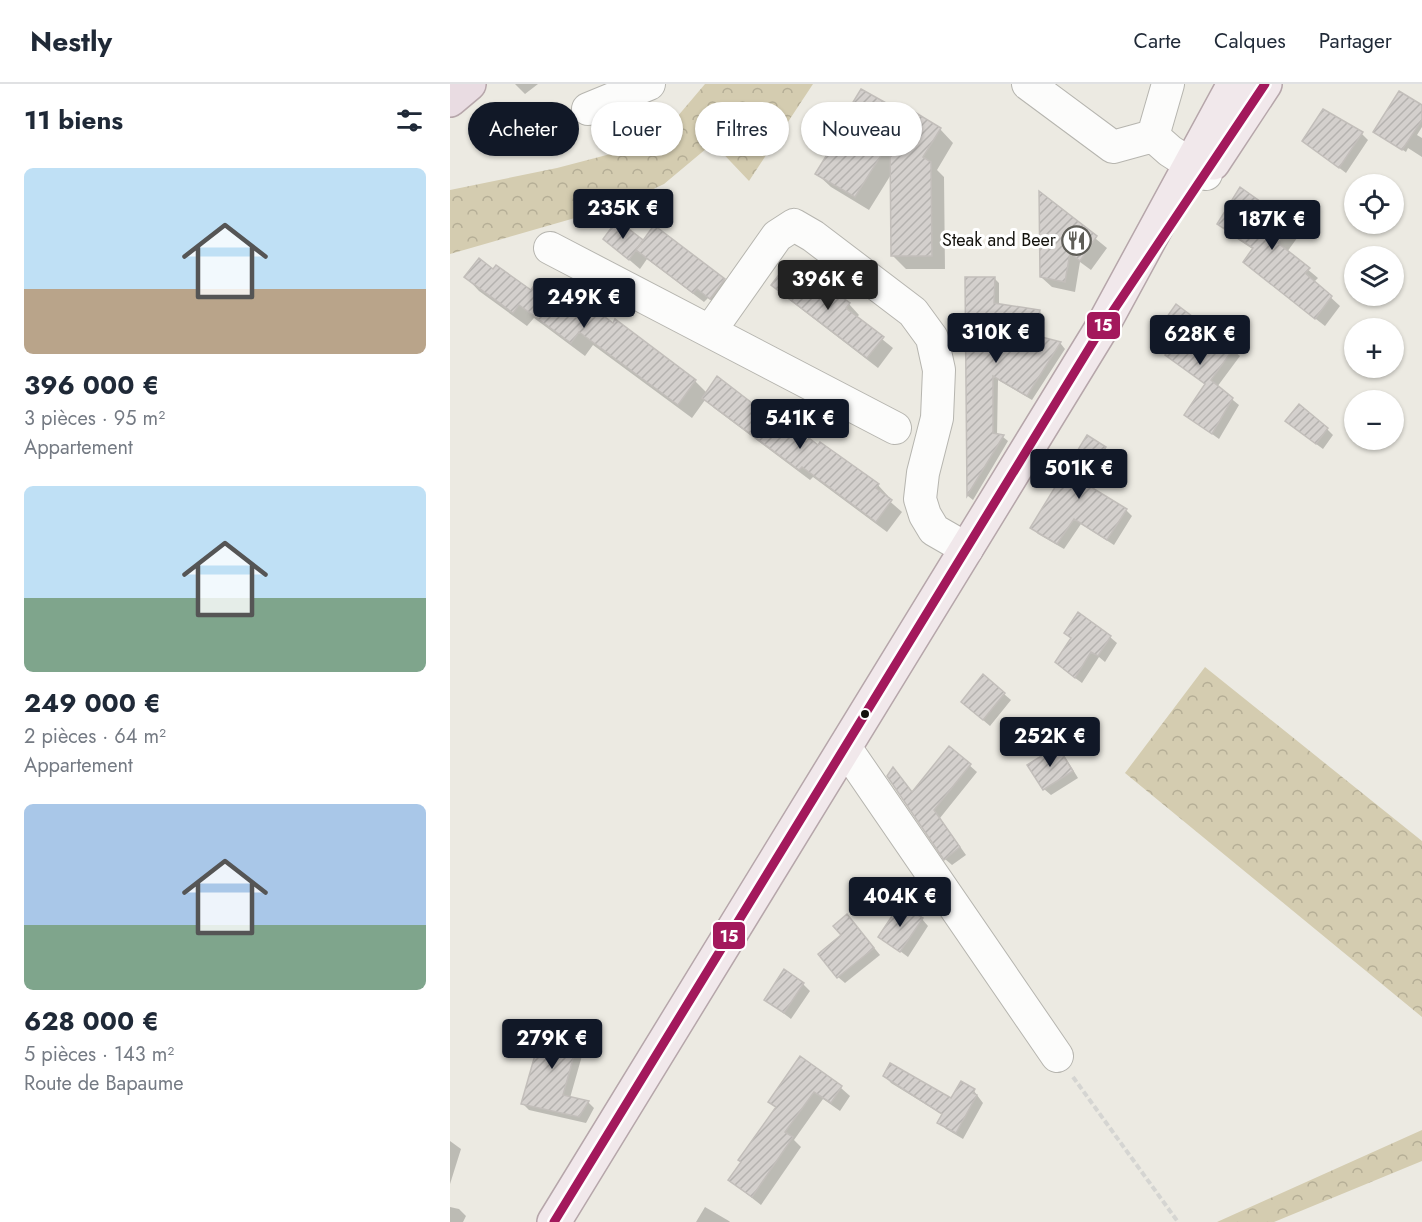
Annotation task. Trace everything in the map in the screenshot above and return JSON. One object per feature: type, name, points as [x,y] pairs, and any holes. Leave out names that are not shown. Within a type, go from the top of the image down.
[{"type":"highway","points":[[450,100],[469,84]]},
{"type":"main road","points":[[1199,170],[1234,84]]},
{"type":"main road","points":[[554,1222],[1199,170],[1265,84]]},
{"type":"street","points":[[588,109],[649,84]]},
{"type":"street","points":[[1028,84],[1113,147],[1153,136]]},
{"type":"street","points":[[1153,136],[1168,84]]},
{"type":"street","points":[[1153,136],[1199,170]]},
{"type":"street","points":[[710,331],[777,236],[794,225],[813,236],[914,312],[932,338],[939,370],[937,418],[923,473],[920,499],[925,515],[934,530],[966,549]]},
{"type":"street","points":[[550,248],[895,428]]},
{"type":"street","points":[[845,747],[1058,1056]]},
{"type":"path","points":[[1058,1056],[1178,1222]]},
{"type":"green space","points":[[705,84],[813,84],[789,120],[789,102],[695,102],[695,156],[697,156],[664,184],[620,205],[450,254],[450,190],[603,156],[683,156],[683,110]]},
{"type":"green space","points":[[725,156],[765,156],[749,181]]},
{"type":"green space","points":[[1205,667],[1422,841],[1422,1017],[1125,773]]},
{"type":"green space","points":[[1422,1130],[1422,1161],[1274,1222],[1217,1222]]},
{"type":"building","points":[[861,89],[884,102],[853,102]]},
{"type":"building","points":[[1399,91],[1422,105],[1422,120],[1402,150],[1373,132]]},
{"type":"building","points":[[1323,109],[1363,132],[1339,168],[1302,141]]},
{"type":"building","points":[[922,116],[941,128],[923,157],[931,162],[932,256],[891,256],[890,156],[922,156]]},
{"type":"building","points":[[826,156],[881,156],[855,197],[815,174]]},
{"type":"building","points":[[1240,187],[1292,224],[1278,243],[1310,268],[1305,273],[1332,296],[1315,319],[1243,262],[1253,248],[1217,224]]},
{"type":"building","points":[[1039,191],[1097,236],[1080,261],[1070,253],[1065,282],[1040,277]]},
{"type":"building","points":[[617,220],[643,240],[629,260],[603,239]]},
{"type":"building","points":[[654,225],[725,279],[710,299],[697,289],[693,293],[636,250]]},
{"type":"building","points":[[479,258],[493,269],[496,265],[531,290],[536,282],[551,293],[553,290],[590,317],[596,310],[613,323],[615,319],[696,380],[678,405],[579,332],[571,343],[519,305],[513,313],[464,277]]},
{"type":"building","points":[[787,264],[828,295],[832,290],[850,303],[846,308],[884,337],[867,358],[771,285]]},
{"type":"building","points":[[965,277],[995,277],[994,303],[1040,310],[1034,335],[1061,342],[1027,396],[993,376],[993,433],[1004,435],[967,496]]},
{"type":"building","points":[[1176,304],[1234,348],[1211,380],[1233,398],[1212,434],[1184,415],[1205,384],[1165,355],[1179,333],[1164,321]]},
{"type":"building","points":[[717,376],[756,406],[759,402],[778,416],[776,420],[806,442],[809,438],[818,445],[820,442],[879,484],[876,488],[892,500],[876,522],[802,467],[799,470],[702,398]]},
{"type":"building","points":[[1299,404],[1328,428],[1316,444],[1285,421]]},
{"type":"building","points":[[1087,435],[1106,447],[1081,481],[1127,509],[1107,540],[1074,519],[1057,544],[1030,528]]},
{"type":"building","points":[[1078,612],[1111,636],[1098,656],[1091,652],[1075,678],[1055,662],[1071,638],[1064,633]]},
{"type":"building","points":[[983,674],[1005,693],[983,720],[961,702]]},
{"type":"building","points":[[949,746],[971,764],[934,810],[960,847],[944,860],[887,776],[893,767],[912,792]]},
{"type":"building","points":[[1057,746],[1073,771],[1043,790],[1027,765]]},
{"type":"building","points":[[900,904],[923,918],[900,952],[878,937]]},
{"type":"building","points":[[847,914],[874,948],[837,978],[818,954],[841,935],[833,926]]},
{"type":"building","points":[[784,969],[804,983],[784,1013],[764,1000]]},
{"type":"building","points":[[547,1021],[581,1030],[563,1095],[589,1101],[579,1117],[521,1104],[535,1055],[523,1052],[528,1033],[543,1037]]},
{"type":"building","points":[[800,1056],[842,1086],[831,1103],[814,1092],[785,1132],[793,1137],[752,1197],[728,1180],[741,1162],[738,1160],[776,1107],[768,1102]]},
{"type":"building","points":[[890,1063],[951,1098],[961,1081],[975,1089],[973,1093],[977,1095],[956,1133],[937,1123],[942,1114],[883,1076]]},
{"type":"transit line","name":"15","points":[[554,1222],[1101,329],[1265,84]]},
{"type":"place","name":"Steak and Beer","points":[[1077,240]]}]
